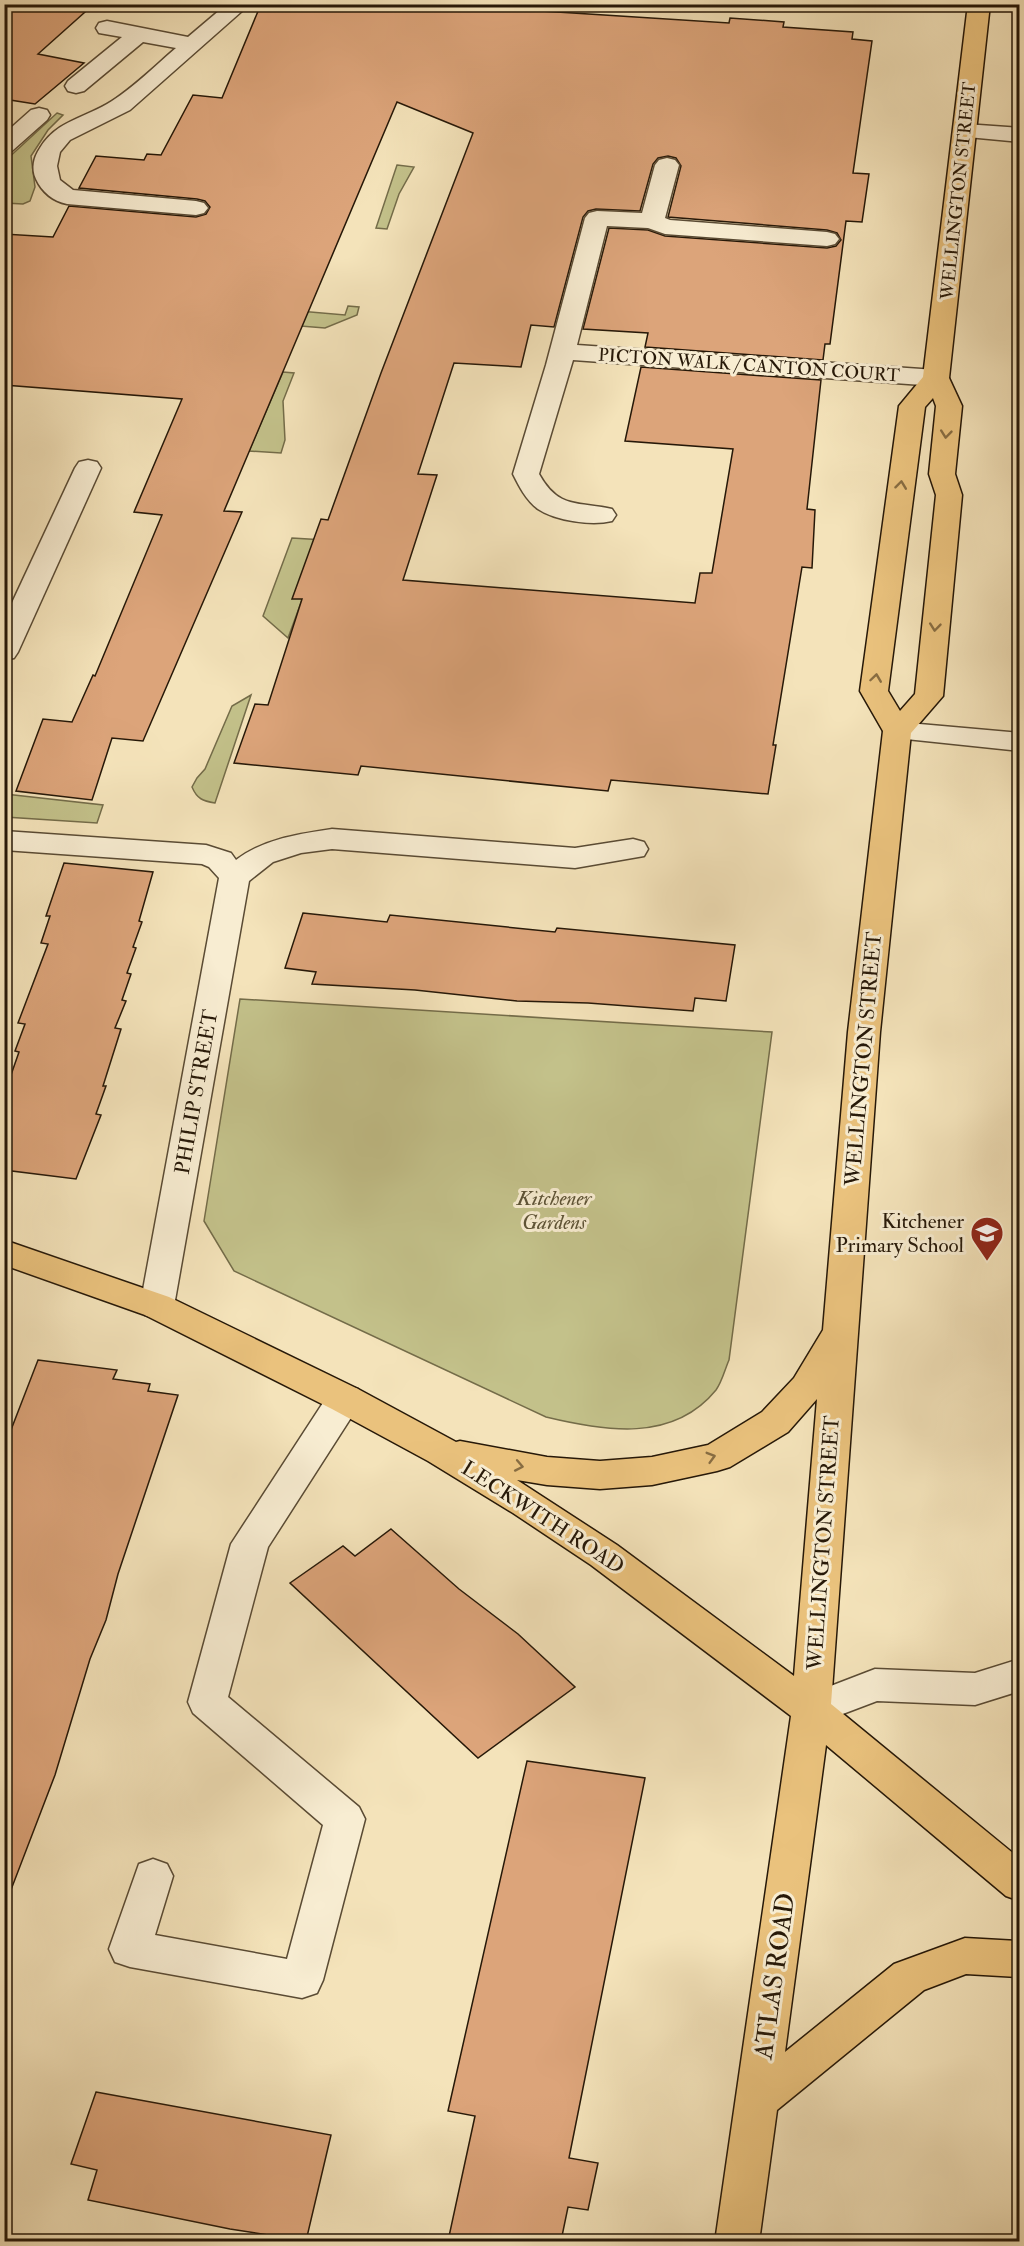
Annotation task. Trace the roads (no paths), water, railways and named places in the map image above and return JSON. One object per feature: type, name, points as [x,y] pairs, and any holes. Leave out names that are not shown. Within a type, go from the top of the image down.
[{"type":"main road","name":"WELLINGTON STREET","points":[[936,378],[979,4]]},
{"type":"main road","points":[[936,378],[949,406],[942,474],[949,495],[929,696],[897,731],[874,691],[912,406],[936,378]]},
{"type":"main road","name":"WELLINGTON STREET","points":[[811,1710],[838,1335],[864,1032],[897,731]]},
{"type":"main road","name":"LECKWITH ROAD","points":[[6,1259],[157,1306],[345,1399],[441,1451],[526,1503],[604,1555],[811,1710],[1020,1884]]},
{"type":"main road","points":[[441,1451],[547,1471],[600,1475],[652,1471],[717,1457],[776,1422],[807,1387],[838,1335]]},
{"type":"main road","name":"ATLAS ROAD","points":[[738,2241],[811,1710]]},
{"type":"main road","points":[[757,2100],[909,1977],[965,1956],[1020,1959]]},
{"type":"street","points":[[196,208],[85,200],[67,196],[54,189],[46,179],[45,165],[49,152],[59,137],[83,122],[117,107],[194,45],[240,4]]},
{"type":"street","points":[[107,28],[194,45]]},
{"type":"street","points":[[76,86],[139,34]]},
{"type":"street","points":[[4,146],[39,115]]},
{"type":"street","points":[[965,131],[1020,135]]},
{"type":"street","points":[[651,221],[667,165]]},
{"type":"street","points":[[603,515],[558,510],[536,495],[526,474],[562,352],[597,218],[651,221],[665,227],[827,239]]},
{"type":"street","name":"PICTON WALK / CANTON COURT","points":[[562,352],[936,378]]},
{"type":"street","points":[[4,652],[88,468]]},
{"type":"street","points":[[897,731],[1020,742]]},
{"type":"street","points":[[4,840],[206,855],[220,860],[234,877],[262,855],[298,844],[332,839],[576,858],[633,849]]},
{"type":"street","name":"PHILIP STREET","points":[[157,1306],[234,877]]},
{"type":"street","points":[[153,1876],[130,1950],[302,1980],[345,1819],[207,1702],[250,1544],[345,1399]]},
{"type":"street","points":[[811,1710],[875,1685],[975,1689],[1020,1675]]},
{"type":"place","name":"Kitchener Primary School","points":[[987,1262]]},
{"type":"park label","name":"Kitchener Gardens","points":[[554,1210]]}]
